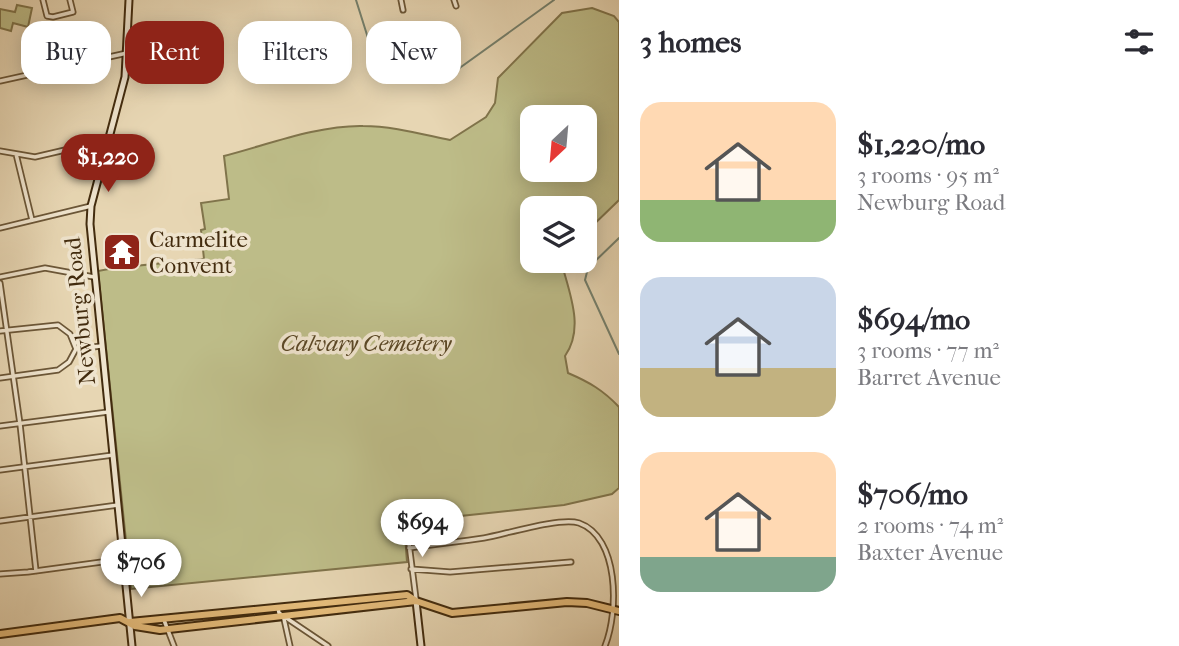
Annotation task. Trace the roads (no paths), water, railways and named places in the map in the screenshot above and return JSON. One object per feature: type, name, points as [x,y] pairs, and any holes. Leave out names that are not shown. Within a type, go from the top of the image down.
[{"type":"main road","name":"Newburg Road","points":[[128,21],[129,0]]},
{"type":"main road","name":"Newburg Road","points":[[125,77],[91,206],[89,223],[132,646]]},
{"type":"main road","points":[[0,634],[120,618],[130,621],[164,620],[407,595],[416,601],[452,613],[567,602],[587,603],[617,610]]},
{"type":"main road","points":[[130,621],[145,629],[167,629],[416,601]]},
{"type":"main road","points":[[416,601],[421,646]]},
{"type":"street","points":[[43,0],[47,16],[53,17],[73,12],[71,0]]},
{"type":"street","points":[[401,0],[403,10]]},
{"type":"street","points":[[454,0],[456,6]]},
{"type":"street","points":[[0,80],[125,53]]},
{"type":"street","points":[[0,150],[35,157],[108,140]]},
{"type":"street","points":[[16,154],[32,220]]},
{"type":"street","points":[[0,228],[91,206]]},
{"type":"street","points":[[0,277],[46,268],[94,277]]},
{"type":"street","points":[[0,283],[20,424],[36,570]]},
{"type":"street","points":[[0,331],[58,325],[70,334],[76,348],[69,362],[62,368],[0,378]]},
{"type":"street","points":[[76,348],[102,346]]},
{"type":"street","points":[[0,426],[108,412]]},
{"type":"street","points":[[0,470],[113,455]]},
{"type":"street","points":[[0,521],[118,505]]},
{"type":"street","points":[[406,520],[416,601]]},
{"type":"street","points":[[409,548],[568,522],[579,523],[598,536],[612,560],[617,588],[617,610],[605,646]]},
{"type":"street","points":[[0,574],[124,559]]},
{"type":"street","points":[[411,569],[450,572],[571,562]]},
{"type":"street","points":[[278,608],[284,617],[328,646]]},
{"type":"street","points":[[284,617],[290,646]]},
{"type":"street","points":[[164,620],[174,646]]},
{"type":"waterway","points":[[356,0],[368,38],[378,57],[412,71],[442,78],[554,0]]},
{"type":"waterway","points":[[619,238],[588,268],[585,280],[619,354]]},
{"type":"place","name":"Carmelite Convent","points":[[122,252]]},
{"type":"park label","name":"Calvary Cemetery","points":[[366,343]]}]
